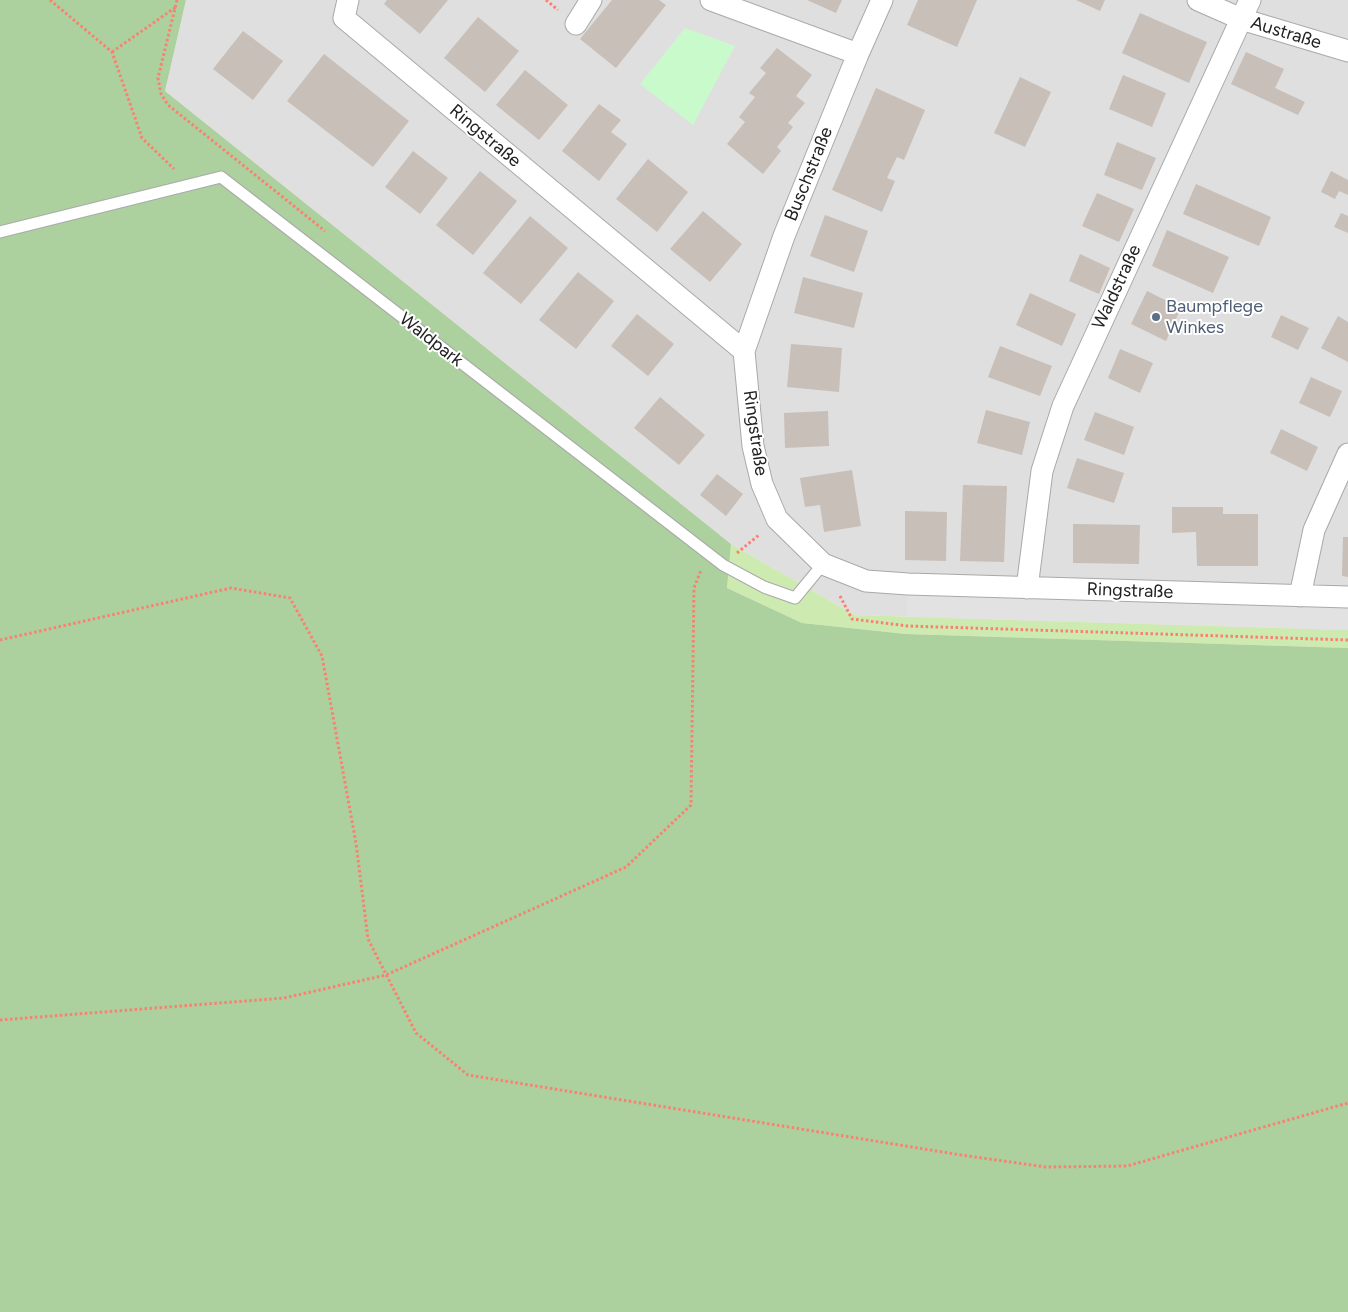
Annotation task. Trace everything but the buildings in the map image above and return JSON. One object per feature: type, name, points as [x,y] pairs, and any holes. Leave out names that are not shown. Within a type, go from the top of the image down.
[{"type":"street","name":"Ringstraße","points":[[348,0],[344,18],[744,351],[753,446],[762,484],[777,520],[823,564],[866,581],[1027,588],[1348,597]]},
{"type":"street","points":[[576,24],[591,0]]},
{"type":"street","points":[[711,0],[858,54]]},
{"type":"street","name":"Buschstraße","points":[[744,351],[784,236],[882,0]]},
{"type":"street","name":"Austraße","points":[[1198,0],[1241,20],[1348,51]]},
{"type":"street","name":"Waldstraße","points":[[1027,588],[1042,472],[1063,406],[1250,0]]},
{"type":"street","points":[[1300,596],[1314,530],[1348,454]]},
{"type":"lane","name":"Waldpark","points":[[0,232],[221,177],[723,565],[764,587],[795,598],[823,564]]},
{"type":"path","points":[[50,0],[112,52],[142,138],[191,185]]},
{"type":"path","points":[[178,0],[158,78],[161,94],[168,105],[330,235]]},
{"type":"path","points":[[112,52],[176,6]]},
{"type":"path","points":[[723,565],[777,520]]},
{"type":"path","points":[[0,1020],[284,998],[386,975],[626,867],[691,805],[694,588],[707,554]]},
{"type":"path","points":[[0,640],[231,588],[290,598],[322,656],[356,843],[368,939],[416,1032],[468,1076],[970,1156],[1046,1166],[1127,1166],[1348,1103]]},
{"type":"path","points":[[852,618],[908,626],[1348,640]]},
{"type":"shaded area","points":[[186,0],[1348,0],[1348,630],[855,615],[731,544],[165,91]]},
{"type":"shaded area","points":[[908,584],[1348,597],[1348,630],[907,617]]},
{"type":"green space","points":[[0,0],[186,0],[165,91],[731,544],[727,588],[802,623],[906,634],[1348,648],[1348,1312],[0,1312]]},
{"type":"green space","points":[[685,28],[735,46],[693,125],[640,84]]},
{"type":"green space","points":[[731,544],[855,615],[1348,630],[1348,648],[906,634],[802,623],[727,588]]},
{"type":"place","name":"Baumpflege Winkes","points":[[1156,317]]}]
